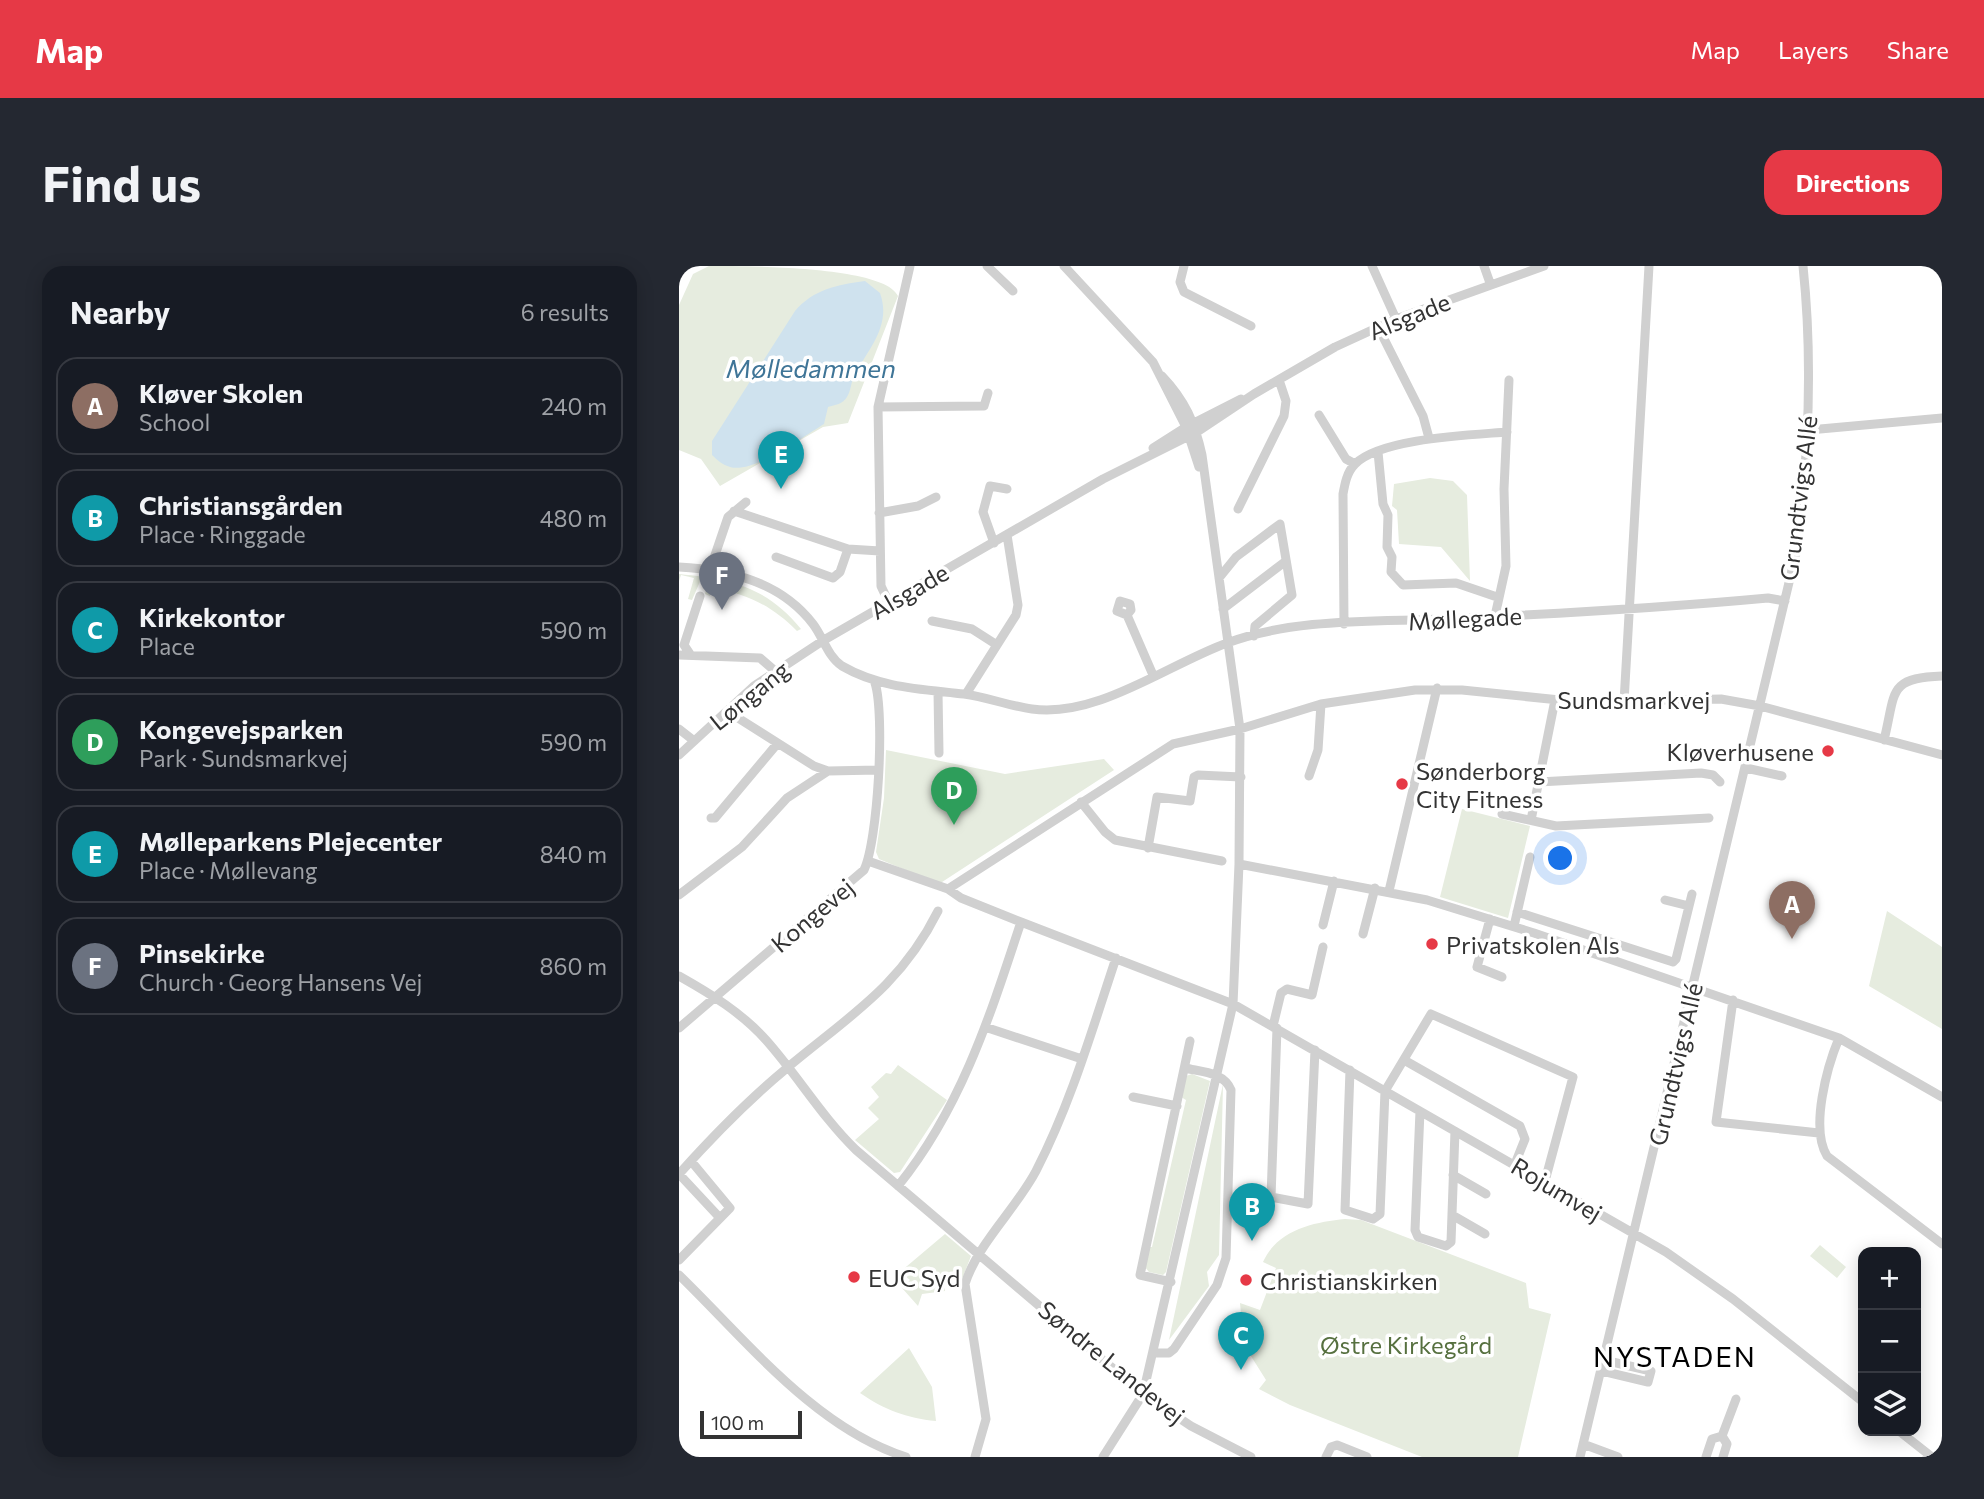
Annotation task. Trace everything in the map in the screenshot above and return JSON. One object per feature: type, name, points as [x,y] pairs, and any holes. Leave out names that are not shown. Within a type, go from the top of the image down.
[{"type":"street","points":[[889,603],[881,586],[879,407],[910,266]]},
{"type":"street","points":[[987,266],[1013,291]]},
{"type":"street","points":[[1064,266],[1120,324],[1178,393],[1192,430],[1204,482],[1240,729],[1239,864],[1233,1003],[1171,1282],[1143,1394],[1104,1457]]},
{"type":"street","points":[[1184,266],[1180,282],[1184,292],[1251,326]]},
{"type":"street","points":[[1371,266],[1396,319]]},
{"type":"street","points":[[1484,266],[1490,283]]},
{"type":"street","name":"Alsgade","points":[[824,640],[1254,394],[1378,327],[1490,283],[1545,266]]},
{"type":"street","points":[[1624,702],[1649,266]]},
{"type":"street","name":"Grundtvigs Allé","points":[[1580,1457],[1797,549],[1809,430],[1810,352],[1803,266]]},
{"type":"street","points":[[1378,327],[1423,416],[1429,438]]},
{"type":"street","points":[[1238,509],[1284,416],[1286,401],[1279,380]]},
{"type":"street","points":[[1495,616],[1497,597],[1506,566],[1504,489],[1509,380]]},
{"type":"street","points":[[879,407],[984,406],[988,393]]},
{"type":"street","points":[[1319,415],[1346,459],[1355,464]]},
{"type":"street","points":[[1809,430],[1942,418]]},
{"type":"street","points":[[1344,624],[1343,494],[1348,473],[1355,464],[1378,452],[1429,438],[1507,432]]},
{"type":"street","points":[[1378,452],[1383,504],[1388,515],[1387,547],[1391,557],[1391,572],[1403,585],[1456,583],[1497,597]]},
{"type":"street","points":[[994,543],[983,512],[990,486],[1007,489]]},
{"type":"street","points":[[879,513],[918,506],[936,497]]},
{"type":"street","points":[[713,561],[728,517],[746,502]]},
{"type":"street","points":[[734,511],[848,549],[880,551]]},
{"type":"street","points":[[1219,578],[1236,557],[1280,524],[1292,595],[1255,626],[1254,636]]},
{"type":"street","points":[[966,694],[1014,621],[1018,606],[1007,535]]},
{"type":"street","points":[[776,557],[833,578],[840,572],[848,549]]},
{"type":"street","points":[[1223,609],[1286,561]]},
{"type":"street","name":"Møllegade","points":[[679,566],[734,574],[768,586],[803,612],[837,662],[875,682],[966,694],[1051,711],[1091,704],[1229,642],[1254,636],[1344,624],[1630,611],[1769,598],[1785,601]]},
{"type":"street","points":[[690,654],[684,645],[686,632],[700,596]]},
{"type":"street","points":[[1127,615],[1153,675]]},
{"type":"street","points":[[932,621],[972,629],[997,645]]},
{"type":"street","name":"Løngang","points":[[679,755],[775,671],[824,640]]},
{"type":"street","points":[[679,655],[759,658],[775,671]]},
{"type":"street","points":[[1884,740],[1896,691],[1904,682],[1914,677],[1942,676]]},
{"type":"street","name":"Kongevej","points":[[679,1028],[857,878],[868,861],[878,802],[875,682]]},
{"type":"street","points":[[1389,891],[1437,688]]},
{"type":"street","name":"Sundsmarkvej","points":[[948,889],[1173,744],[1240,729],[1321,704],[1437,688],[1555,700],[1624,702],[1700,698],[1761,706],[1942,755]]},
{"type":"street","points":[[938,692],[939,753]]},
{"type":"street","points":[[1531,820],[1555,700]]},
{"type":"street","points":[[1309,776],[1318,750],[1321,704]]},
{"type":"street","points":[[727,711],[814,766],[828,771],[878,770]]},
{"type":"street","points":[[679,729],[693,740]]},
{"type":"street","points":[[711,818],[715,818],[777,744]]},
{"type":"street","points":[[1746,768],[1782,776]]},
{"type":"street","points":[[679,895],[742,847],[787,798],[828,771]]},
{"type":"street","points":[[1539,782],[1701,773],[1713,775],[1720,782]]},
{"type":"street","points":[[1148,848],[1157,797],[1190,801],[1194,777],[1198,775],[1241,777]]},
{"type":"street","points":[[1081,802],[1105,832],[1115,840],[1222,861]]},
{"type":"street","points":[[1502,814],[1556,826],[1709,818]]},
{"type":"street","points":[[1514,926],[1530,857]]},
{"type":"street","name":"Rojumvej","points":[[868,861],[948,889],[961,898],[1233,1003],[1545,1181],[1697,1272],[1858,1398]]},
{"type":"street","points":[[1239,864],[1389,891],[1514,926],[1839,1038],[1942,1097]]},
{"type":"street","points":[[1323,925],[1334,881]]},
{"type":"street","points":[[1363,934],[1375,888]]},
{"type":"street","points":[[1517,912],[1673,962],[1692,894]]},
{"type":"street","points":[[1665,900],[1689,906]]},
{"type":"street","points":[[720,1218],[679,1174],[751,1099],[875,999],[924,939],[938,911]]},
{"type":"street","points":[[1490,919],[1476,967],[1502,977]]},
{"type":"street","points":[[898,1186],[921,1157],[944,1120],[985,1027],[1021,922]]},
{"type":"street","points":[[1315,1050],[1308,1205],[1271,1197],[1275,1027],[1281,993],[1287,989],[1312,995],[1323,947]]},
{"type":"street","points":[[975,1457],[986,1419],[965,1284],[971,1267],[1042,1160],[1062,1116],[1116,958]]},
{"type":"street","name":"Søndre Landevej","points":[[679,976],[716,997],[745,1019],[788,1068],[836,1130],[1143,1394],[1191,1426],[1251,1457]]},
{"type":"street","points":[[1733,1000],[1716,1122],[1819,1133]]},
{"type":"street","points":[[1350,1070],[1345,1210],[1373,1219],[1380,1214],[1385,1091],[1431,1014],[1573,1077],[1545,1181]]},
{"type":"street","points":[[985,1027],[1082,1059]]},
{"type":"street","points":[[1839,1038],[1829,1060],[1819,1133],[1820,1145],[1827,1156],[1942,1244]]},
{"type":"street","points":[[1171,1282],[1140,1275],[1190,1041]]},
{"type":"street","points":[[1404,1059],[1520,1126],[1525,1139],[1515,1164]]},
{"type":"street","points":[[1153,1353],[1169,1353],[1174,1349],[1217,1285],[1226,1258],[1231,1090],[1227,1081],[1218,1075],[1185,1068]]},
{"type":"street","points":[[1133,1097],[1177,1106]]},
{"type":"street","points":[[1420,1111],[1415,1230],[1418,1237],[1446,1246],[1451,1242],[1455,1131]]},
{"type":"street","points":[[679,1260],[730,1208],[691,1161]]},
{"type":"street","points":[[1453,1175],[1486,1194]]},
{"type":"street","points":[[1452,1215],[1485,1234]]},
{"type":"street","points":[[679,1275],[835,1424],[884,1450],[906,1457]]},
{"type":"street","points":[[1602,1371],[1648,1382],[1651,1371],[1604,1360]]},
{"type":"street","points":[[1722,1436],[1736,1399]]},
{"type":"street","points":[[1706,1457],[1712,1439],[1722,1436]]},
{"type":"street","points":[[1722,1436],[1727,1444],[1723,1457]]},
{"type":"street","points":[[1905,1436],[1932,1457]]},
{"type":"street","points":[[1583,1444],[1618,1457]]},
{"type":"street","points":[[1326,1457],[1331,1447],[1338,1445],[1367,1457]]},
{"type":"green space","points":[[709,266],[843,273],[888,286],[898,296],[848,423],[823,427],[720,486],[701,459],[679,450],[679,305],[693,274]]},
{"type":"green space","points":[[1430,478],[1453,481],[1467,495],[1470,581],[1441,547],[1399,544],[1397,510],[1392,506],[1394,484]]},
{"type":"green space","points":[[679,574],[698,576],[715,579],[761,594],[775,603],[801,629],[797,631],[769,608],[748,598],[713,588],[710,596],[705,594],[709,578],[702,577],[692,600],[688,599],[694,578],[681,575],[679,581]]},
{"type":"green space","points":[[886,750],[1005,774],[1104,759],[1114,770],[939,884],[879,859],[876,852],[884,798]]},
{"type":"green space","points":[[1462,809],[1530,826],[1508,918],[1440,897]]},
{"type":"green space","points":[[1887,911],[1942,947],[1942,1029],[1869,986]]},
{"type":"green space","points":[[898,1065],[947,1100],[900,1172],[894,1173],[855,1140],[879,1119],[868,1108],[879,1097],[871,1087],[886,1073],[891,1074]]},
{"type":"green space","points":[[1192,1074],[1210,1081],[1166,1272],[1163,1275],[1149,1272],[1145,1267],[1147,1247],[1152,1247],[1186,1100],[1181,1097],[1186,1076]]},
{"type":"green space","points":[[1223,1084],[1219,1255],[1207,1272],[1209,1286],[1169,1340]]},
{"type":"green space","name":"Østre Kirkegård","points":[[1345,1219],[1361,1220],[1526,1283],[1529,1308],[1551,1314],[1518,1457],[1422,1457],[1290,1405],[1259,1389],[1266,1380],[1244,1345],[1240,1303],[1260,1310],[1276,1268],[1263,1262],[1277,1242],[1309,1225]]},
{"type":"green space","points":[[945,1234],[971,1256],[961,1282],[945,1283],[945,1291],[922,1294],[918,1306],[902,1288],[910,1280],[900,1272]]},
{"type":"green space","points":[[1820,1245],[1846,1267],[1837,1278],[1810,1256]]},
{"type":"green space","points":[[909,1348],[932,1387],[936,1421],[896,1412],[860,1393]]},
{"type":"water","name":"Mølledammen","points":[[865,281],[880,293],[883,305],[881,327],[854,376],[845,399],[828,407],[824,424],[792,445],[752,465],[730,467],[712,455],[712,441],[795,311],[818,293],[836,286]]},
{"type":"place","name":"Mølleparkens Plejecenter","points":[[781,489]]},
{"type":"place","name":"Pinsekirke","points":[[722,610]]},
{"type":"place","name":"Kløverhusene","points":[[1828,751]]},
{"type":"place","name":"Sønderborg City Fitness","points":[[1402,784]]},
{"type":"place","name":"Kongevejsparken","points":[[954,825]]},
{"type":"place","name":"Kløver Skolen","points":[[1792,939]]},
{"type":"place","name":"Privatskolen Als","points":[[1432,944]]},
{"type":"place","name":"Christiansgården","points":[[1252,1241]]},
{"type":"place","name":"EUC Syd","points":[[854,1277]]},
{"type":"place","name":"Christianskirken","points":[[1246,1280]]},
{"type":"place","name":"Kirkekontor","points":[[1241,1370]]},
{"type":"district","name":"NYSTADEN","points":[[1675,1356]]}]
